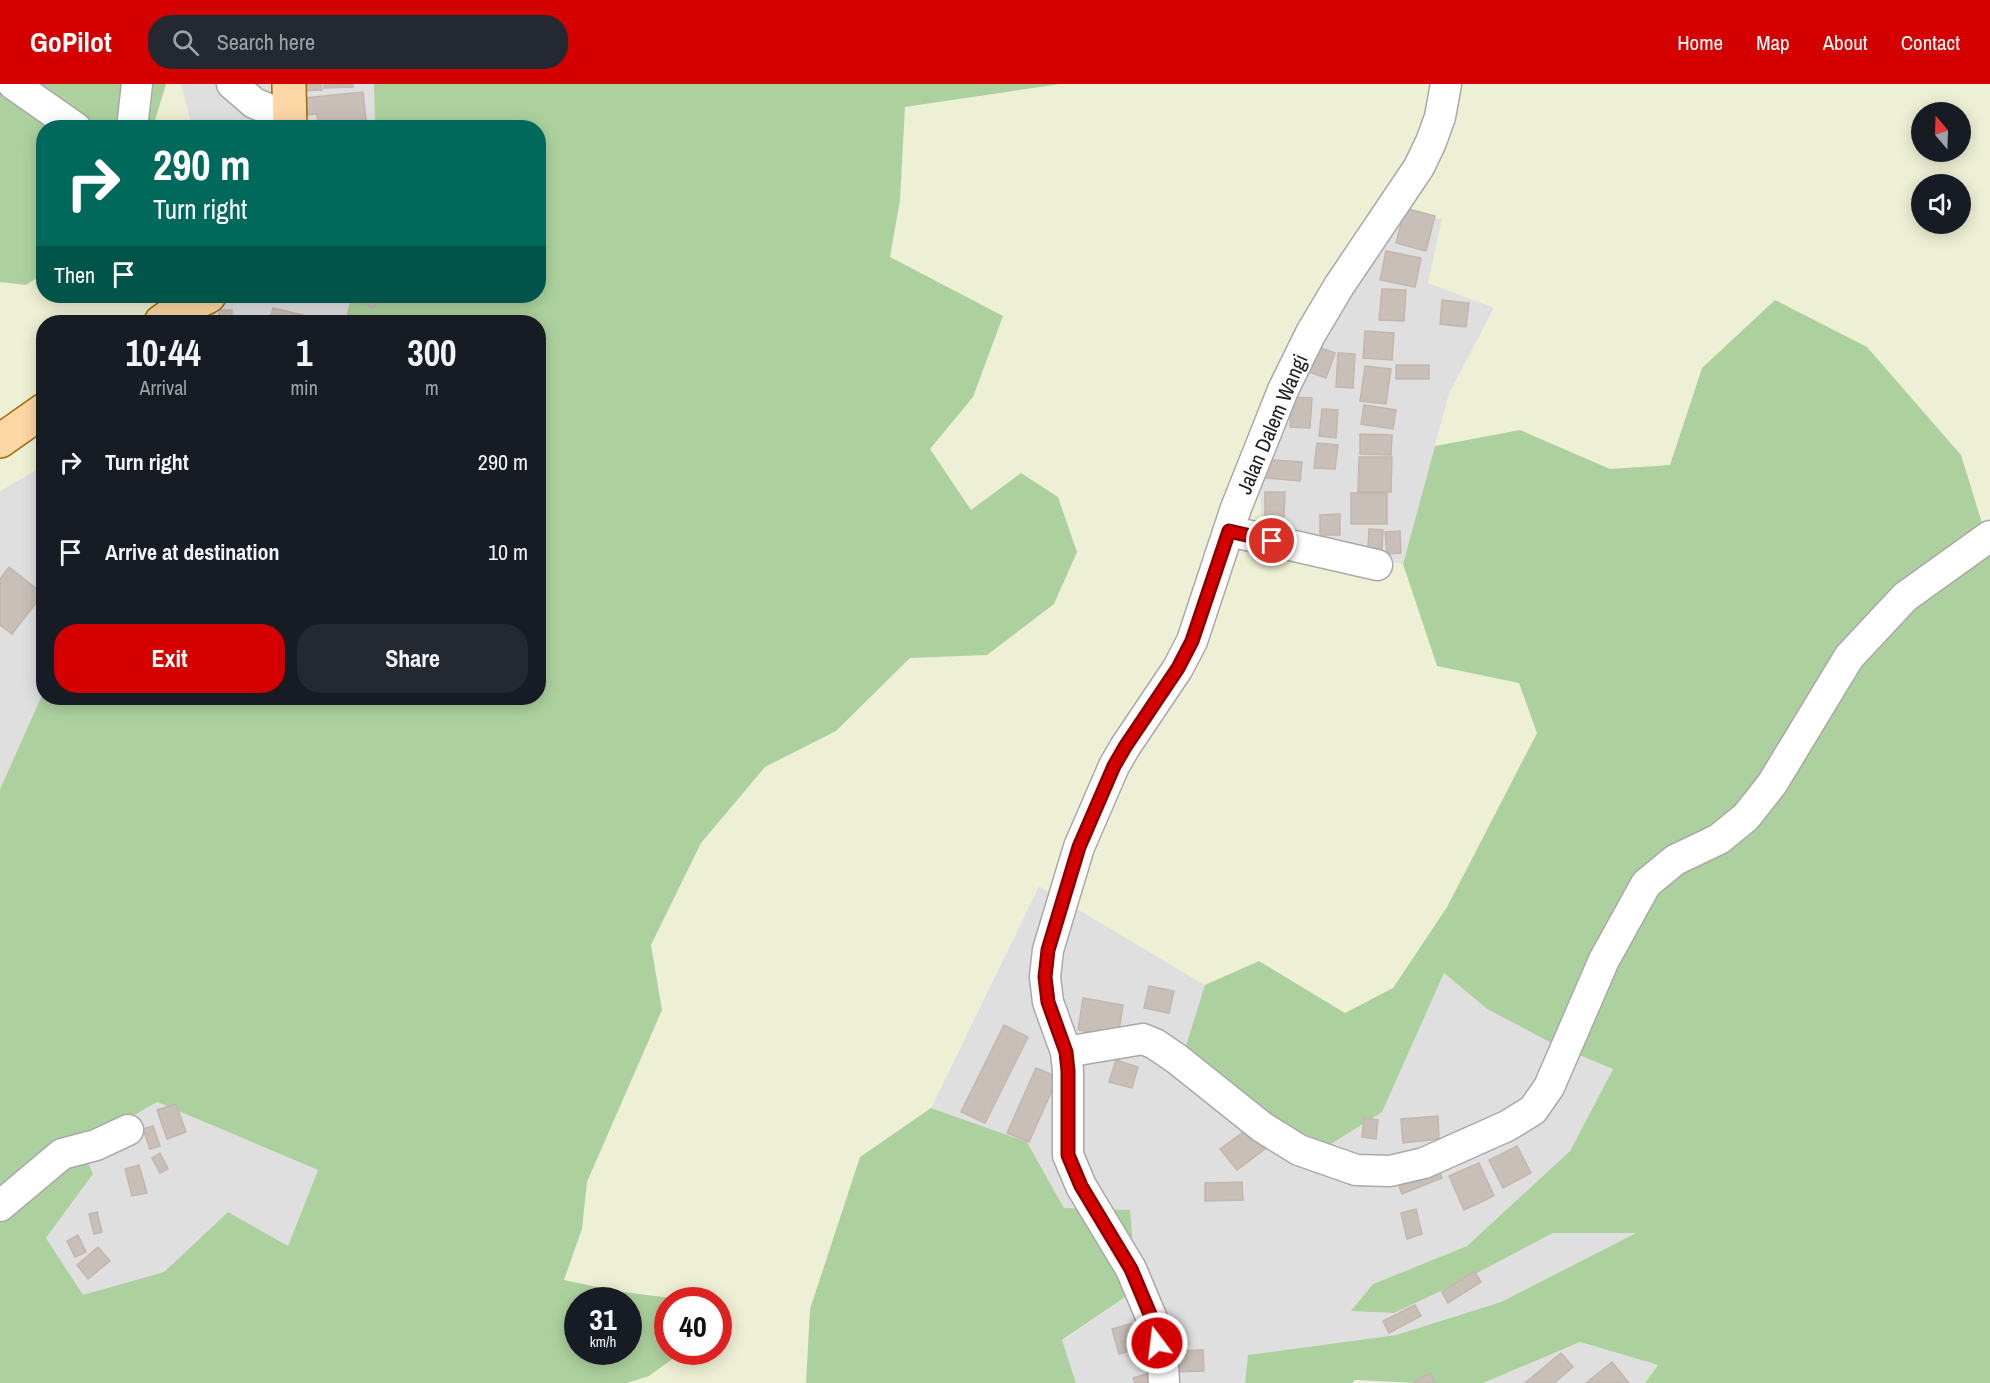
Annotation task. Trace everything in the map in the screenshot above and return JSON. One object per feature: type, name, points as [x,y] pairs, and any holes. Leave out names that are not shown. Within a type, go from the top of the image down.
[{"type":"main road","points":[[289,84],[290,120]]},
{"type":"main road","points":[[170,315],[194,303]]},
{"type":"main road","points":[[0,441],[36,416]]},
{"type":"street","points":[[13,84],[65,120]]},
{"type":"street","points":[[133,120],[137,84]]},
{"type":"street","points":[[232,84],[254,103],[285,120]]},
{"type":"street","name":"Jalan Dalem Wangi","points":[[1164,1383],[1163,1366],[1152,1319],[1131,1269],[1081,1186],[1068,1155],[1068,1071],[1066,1052],[1048,1002],[1045,977],[1048,950],[1079,847],[1114,766],[1178,668],[1192,641],[1236,508],[1283,390],[1311,333],[1339,286],[1419,166],[1440,117],[1446,84]]},
{"type":"street","points":[[1229,531],[1377,565]]},
{"type":"street","points":[[1066,1052],[1143,1040],[1155,1044],[1178,1059],[1262,1127],[1299,1150],[1356,1170],[1390,1171],[1424,1163],[1508,1126],[1533,1110],[1549,1087],[1604,960],[1646,884],[1675,860],[1719,839],[1746,817],[1772,784],[1849,657],[1905,597],[1990,536]]},
{"type":"street","points":[[0,1206],[62,1154],[96,1145],[128,1130]]},
{"type":"shaded area","points":[[181,84],[374,84],[375,120],[190,120]]},
{"type":"shaded area","points":[[1390,211],[1442,219],[1494,308],[1449,394],[1403,564],[1263,540],[1255,421]]},
{"type":"shaded area","points":[[162,303],[349,303],[347,315],[155,315]]},
{"type":"shaded area","points":[[36,470],[38,705],[0,789],[0,491]]},
{"type":"shaded area","points":[[1039,886],[1205,985],[1182,1058],[1415,1036],[1444,973],[1487,1009],[1557,1046],[1613,1069],[1570,1151],[1467,1246],[1373,1284],[1352,1311],[1460,1282],[1553,1233],[1638,1232],[1501,1302],[1396,1335],[1248,1355],[1245,1383],[1076,1383],[1062,1341],[1137,1289],[1064,1208],[1027,1142],[931,1108]]},
{"type":"shaded area","points":[[157,1102],[318,1170],[288,1246],[228,1212],[164,1272],[83,1296],[46,1238],[93,1174],[81,1146]]},
{"type":"shaded area","points":[[1579,1342],[1658,1365],[1645,1383],[1483,1383]]},
{"type":"green space","points":[[0,84],[166,84],[155,120],[36,120],[36,279],[26,285],[0,282]]},
{"type":"green space","points":[[166,84],[181,84],[190,120],[155,120]]},
{"type":"green space","points":[[374,84],[1060,84],[905,107],[900,200],[890,257],[1003,316],[973,397],[930,449],[971,510],[1021,473],[1058,497],[1077,552],[1054,604],[987,655],[910,658],[836,731],[765,767],[701,843],[651,945],[662,1010],[587,1182],[582,1229],[564,1280],[597,1287],[564,1287],[564,1365],[642,1365],[642,1294],[654,1296],[654,1365],[664,1365],[649,1376],[627,1383],[0,1383],[0,789],[38,705],[546,705],[546,315],[347,315],[349,303],[546,303],[546,120],[375,120]],"holes":[[[157,1102],[318,1170],[288,1246],[228,1212],[164,1272],[83,1295],[46,1238],[93,1174],[81,1146]]]},
{"type":"green space","points":[[1060,84],[1990,84],[1990,522],[1982,524],[1961,455],[1702,368],[1671,465],[1610,469],[1520,430],[1435,446],[1449,394],[1494,308],[1428,283],[1442,219],[1390,212],[1255,421],[1263,540],[1403,564],[1437,666],[1519,683],[1537,733],[1447,907],[1393,988],[1345,1013],[1259,961],[1205,985],[1039,886],[931,1108],[860,1157],[810,1309],[806,1383],[627,1383],[649,1376],[664,1365],[732,1365],[732,1287],[654,1287],[654,1296],[642,1294],[642,1287],[597,1287],[564,1280],[582,1229],[587,1182],[662,1010],[651,945],[701,843],[765,767],[836,731],[910,658],[987,655],[1021,473],[971,510],[929,449],[973,397],[889,257],[900,200],[905,107]]},
{"type":"green space","points":[[36,279],[36,303],[162,303],[155,315],[36,315],[36,470],[0,491],[0,282],[26,285]]},
{"type":"green space","points":[[1775,300],[1867,347],[1961,455],[1982,523],[1990,522],[1990,1383],[1645,1383],[1658,1365],[1580,1342],[1483,1383],[1355,1380],[1352,1383],[1245,1383],[1248,1355],[1396,1335],[1501,1302],[1636,1233],[1553,1233],[1460,1282],[1394,1313],[1351,1311],[1373,1284],[1467,1246],[1570,1151],[1613,1069],[1557,1046],[1487,1009],[1444,973],[1382,1112],[1310,1157],[1182,1058],[1205,985],[1259,961],[1345,1013],[1393,988],[1447,907],[1537,733],[1519,683],[1437,666],[1403,564],[1435,446],[1520,430],[1610,469],[1670,465],[1702,368]]},
{"type":"green space","points":[[931,1108],[1027,1142],[1064,1208],[1130,1210],[1137,1289],[1062,1340],[1076,1383],[806,1383],[810,1309],[860,1157]]},
{"type":"building","points":[[299,84],[321,84],[322,90],[299,91]]},
{"type":"building","points":[[324,84],[353,84],[353,87],[324,88]]},
{"type":"building","points":[[363,92],[366,120],[318,120],[317,114],[306,115],[304,98]]},
{"type":"building","points":[[1405,208],[1435,216],[1426,251],[1396,243]]},
{"type":"building","points":[[1386,251],[1421,258],[1415,287],[1380,280]]},
{"type":"building","points":[[1382,289],[1406,290],[1404,321],[1379,320]]},
{"type":"building","points":[[1442,300],[1469,303],[1466,327],[1440,324]]},
{"type":"building","points":[[201,303],[214,303],[215,315],[202,315]]},
{"type":"building","points":[[364,303],[376,303],[373,308]]},
{"type":"building","points":[[273,308],[303,315],[271,315]]},
{"type":"building","points":[[219,310],[232,310],[232,315],[219,315]]},
{"type":"building","points":[[1365,331],[1394,333],[1392,360],[1363,358]]},
{"type":"building","points":[[1312,345],[1335,353],[1326,378],[1303,370]]},
{"type":"building","points":[[1338,353],[1355,354],[1353,388],[1336,387]]},
{"type":"building","points":[[1396,365],[1429,365],[1429,379],[1396,379]]},
{"type":"building","points":[[1365,366],[1391,369],[1386,404],[1360,401]]},
{"type":"building","points":[[1292,397],[1312,398],[1310,428],[1290,427]]},
{"type":"building","points":[[1364,405],[1396,410],[1393,429],[1361,424]]},
{"type":"building","points":[[1322,409],[1338,410],[1336,438],[1319,436]]},
{"type":"building","points":[[1360,434],[1392,435],[1391,455],[1360,454]]},
{"type":"building","points":[[1317,443],[1338,445],[1335,469],[1314,468]]},
{"type":"building","points":[[1359,457],[1392,457],[1391,492],[1358,492]]},
{"type":"building","points":[[1259,459],[1302,462],[1300,481],[1257,477]]},
{"type":"building","points":[[1265,492],[1285,492],[1284,517],[1265,517]]},
{"type":"building","points":[[1351,493],[1387,493],[1387,524],[1351,524]]},
{"type":"building","points":[[1340,514],[1340,535],[1320,535],[1320,515]]},
{"type":"building","points":[[1369,529],[1383,530],[1382,549],[1368,548]]},
{"type":"building","points":[[1400,531],[1401,553],[1387,554],[1385,532]]},
{"type":"building","points":[[9,567],[36,588],[36,603],[12,634],[0,625],[0,579]]},
{"type":"building","points":[[1149,986],[1174,991],[1169,1013],[1144,1008]]},
{"type":"building","points":[[1083,998],[1123,1005],[1118,1037],[1078,1030]]},
{"type":"building","points":[[1004,1025],[1028,1037],[985,1123],[961,1112]]},
{"type":"building","points":[[1116,1060],[1138,1067],[1132,1088],[1109,1082]]},
{"type":"building","points":[[1036,1068],[1058,1077],[1029,1142],[1007,1133]]},
{"type":"building","points":[[176,1104],[186,1132],[167,1139],[157,1110]]},
{"type":"building","points":[[1438,1116],[1439,1139],[1403,1143],[1401,1119]]},
{"type":"building","points":[[1364,1118],[1378,1120],[1376,1139],[1362,1137]]},
{"type":"building","points":[[153,1126],[160,1146],[150,1149],[143,1129]]},
{"type":"building","points":[[1249,1128],[1265,1149],[1237,1170],[1220,1149]]},
{"type":"building","points":[[1517,1146],[1531,1173],[1503,1188],[1489,1160]]},
{"type":"building","points":[[160,1153],[168,1169],[160,1173],[152,1158]]},
{"type":"building","points":[[1479,1163],[1494,1196],[1464,1210],[1449,1176]]},
{"type":"building","points":[[139,1165],[147,1193],[132,1196],[125,1169]]},
{"type":"building","points":[[1437,1165],[1442,1178],[1402,1194],[1397,1181]]},
{"type":"building","points":[[1242,1182],[1243,1200],[1205,1201],[1205,1183]]},
{"type":"building","points":[[1416,1209],[1422,1234],[1407,1239],[1401,1213]]},
{"type":"building","points":[[97,1212],[102,1232],[94,1234],[89,1214]]},
{"type":"building","points":[[78,1235],[86,1252],[75,1257],[67,1241]]},
{"type":"building","points":[[98,1247],[110,1261],[88,1279],[77,1265]]},
{"type":"building","points":[[1474,1271],[1481,1282],[1448,1303],[1442,1292]]},
{"type":"building","points":[[1415,1305],[1421,1316],[1389,1333],[1383,1321]]},
{"type":"building","points":[[1134,1323],[1140,1348],[1119,1354],[1112,1329]]},
{"type":"building","points":[[1203,1350],[1204,1371],[1173,1372],[1172,1351]]},
{"type":"building","points":[[1561,1353],[1573,1367],[1554,1383],[1525,1383]]},
{"type":"building","points":[[1612,1362],[1629,1383],[1586,1383]]},
{"type":"building","points":[[1430,1373],[1435,1383],[1414,1382]]},
{"type":"building","points":[[1146,1374],[1149,1383],[1135,1383],[1133,1378]]},
{"type":"route","points":[[1157,1343],[1152,1319],[1131,1269],[1081,1186],[1068,1155],[1068,1071],[1066,1052],[1048,1002],[1045,977],[1048,950],[1079,847],[1114,766],[1178,668],[1192,641],[1229,531],[1272,541]]}]
